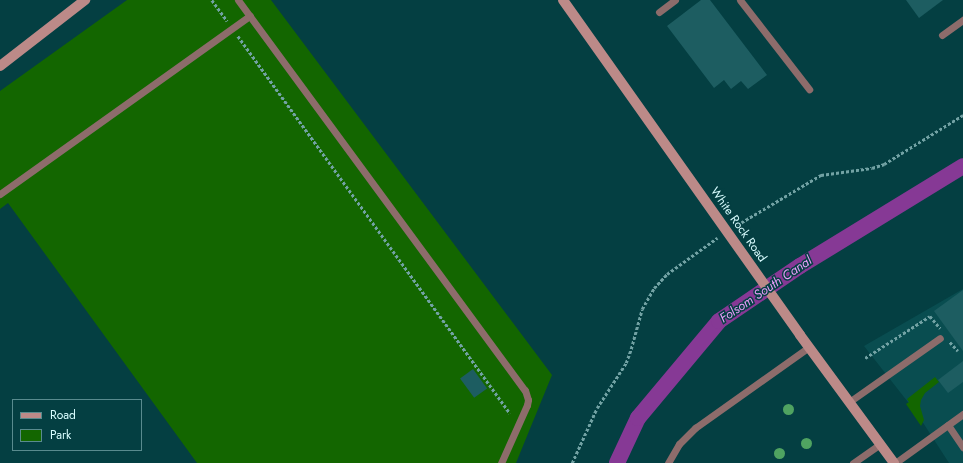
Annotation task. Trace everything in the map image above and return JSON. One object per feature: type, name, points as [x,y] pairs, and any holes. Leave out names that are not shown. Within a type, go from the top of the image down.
[{"type":"main road","points":[[0,66],[85,0]]},
{"type":"main road","name":"White Rock Road","points":[[563,0],[800,335],[895,463]]},
{"type":"lane","points":[[238,0],[525,390],[528,400],[527,405],[501,463]]},
{"type":"lane","points":[[659,12],[676,0]]},
{"type":"lane","points":[[740,0],[809,89]]},
{"type":"lane","points":[[0,194],[250,16]]},
{"type":"lane","points":[[942,35],[963,20]]},
{"type":"lane","points":[[849,402],[942,336]]},
{"type":"lane","points":[[668,463],[679,444],[695,428],[809,347]]},
{"type":"lane","points":[[895,463],[963,414]]},
{"type":"lane","points":[[948,425],[963,447]]},
{"type":"lane","points":[[853,463],[880,444]]},
{"type":"path","points":[[212,0],[510,413]]},
{"type":"path","points":[[865,358],[930,316],[942,336]]},
{"type":"path","points":[[949,339],[958,351]]},
{"type":"shaded area","points":[[963,289],[963,463],[949,463],[918,415],[864,346]]},
{"type":"green space","points":[[127,0],[271,0],[552,375],[516,463],[197,463],[8,203],[0,209],[0,91]]},
{"type":"green space","points":[[935,377],[939,382],[925,393],[921,400],[920,406],[924,420],[921,426],[906,404],[909,402],[907,399]]},
{"type":"building","points":[[701,0],[710,0],[767,75],[748,89],[741,81],[731,89],[724,80],[714,88],[667,26]]},
{"type":"building","points":[[906,0],[943,0],[919,18]]},
{"type":"building","points":[[963,290],[963,351],[934,311]]},
{"type":"building","points":[[963,361],[963,382],[948,393],[938,380]]},
{"type":"building","points":[[473,369],[487,388],[474,398],[460,378]]},
{"type":"waterway","name":"Folsom South Canal","points":[[617,463],[638,418],[719,321],[800,266],[963,166]]}]
